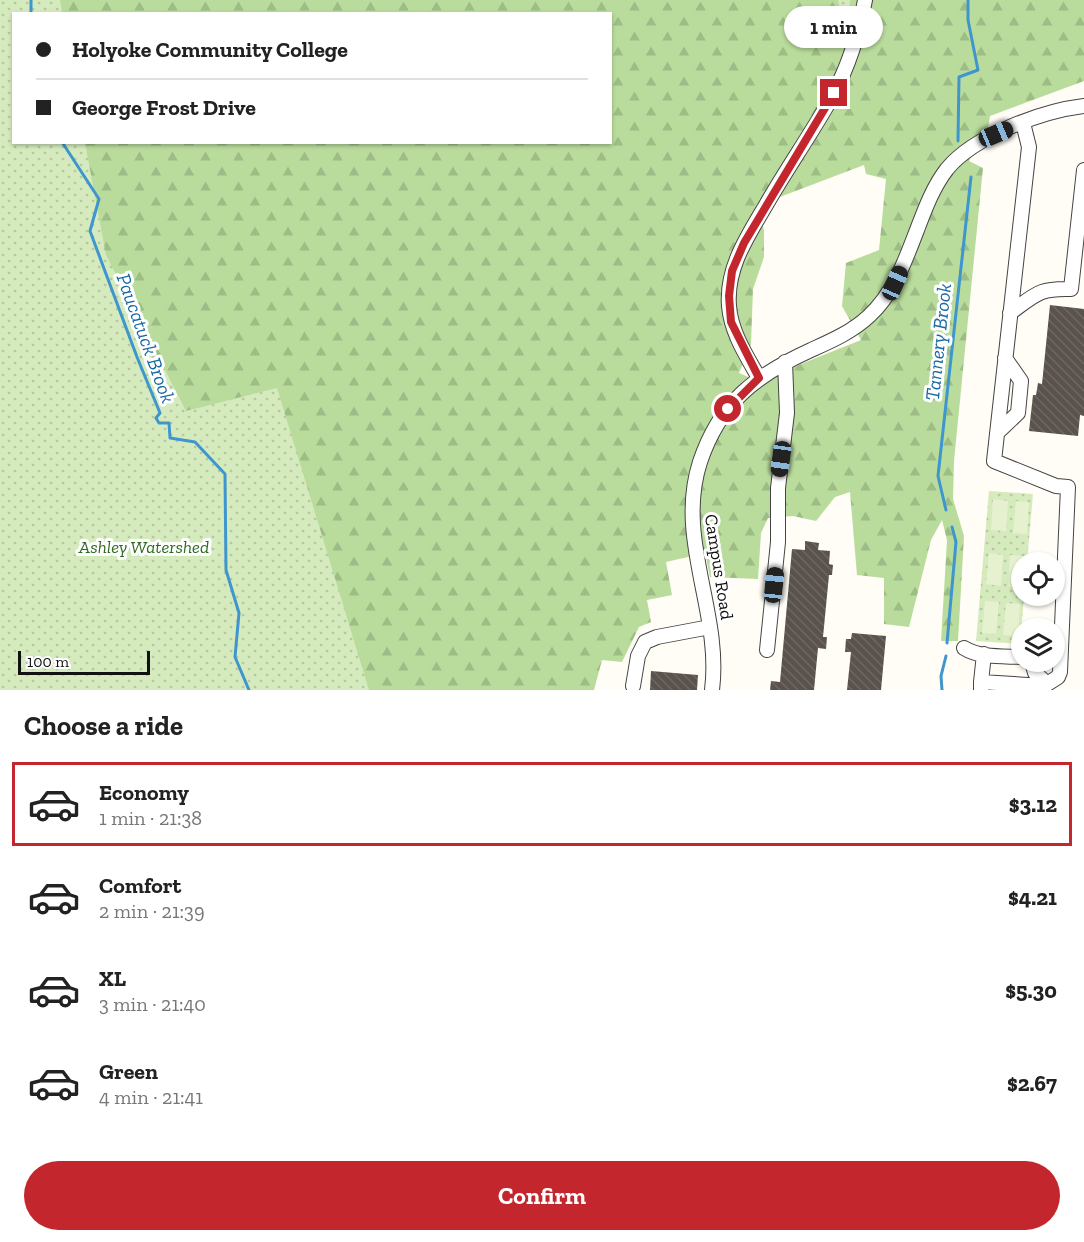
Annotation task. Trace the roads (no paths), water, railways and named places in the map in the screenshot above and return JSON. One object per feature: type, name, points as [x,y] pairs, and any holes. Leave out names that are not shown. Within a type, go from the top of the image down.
[{"type":"street","points":[[759,378],[731,322],[729,296],[732,271],[744,243],[840,80],[857,36],[865,0]]},
{"type":"street","name":"Campus Road","points":[[712,690],[713,657],[710,627],[693,542],[692,508],[695,481],[704,453],[718,423],[732,403],[759,378],[785,362],[852,330],[875,311],[895,283],[933,190],[948,168],[963,154],[982,141],[1023,123],[1084,106]]},
{"type":"street","points":[[984,654],[981,686],[1044,688],[1058,677],[1060,672],[1068,487],[1056,486],[994,461],[1029,147],[1023,123]]},
{"type":"street","points":[[1010,312],[1039,292],[1052,288],[1071,289],[1084,170]]},
{"type":"street","points":[[767,650],[778,542],[778,488],[787,413],[785,362]]},
{"type":"street","points":[[633,686],[638,656],[645,642],[657,637],[710,627]]},
{"type":"street","points":[[964,648],[971,652],[1011,656]]},
{"type":"street","points":[[1035,672],[1043,680],[1044,688]]},
{"type":"waterway","name":"Paucatuck Brook","points":[[31,0],[31,12]]},
{"type":"waterway","name":"Tannery Brook","points":[[958,141],[959,77],[978,70],[968,20],[968,0]]},
{"type":"waterway","name":"Paucatuck Brook","points":[[63,144],[99,199],[90,231],[160,413],[156,418],[159,423],[169,423],[170,438],[195,442],[225,474],[226,570],[239,613],[235,657],[249,690]]},
{"type":"waterway","name":"Tannery Brook","points":[[946,510],[938,476],[971,177]]},
{"type":"waterway","name":"Tannery Brook","points":[[947,643],[956,542],[952,527]]},
{"type":"waterway","name":"Tannery Brook","points":[[942,690],[941,676],[946,656]]},
{"type":"park label","name":"Ashley Watershed","points":[[144,547]]}]
